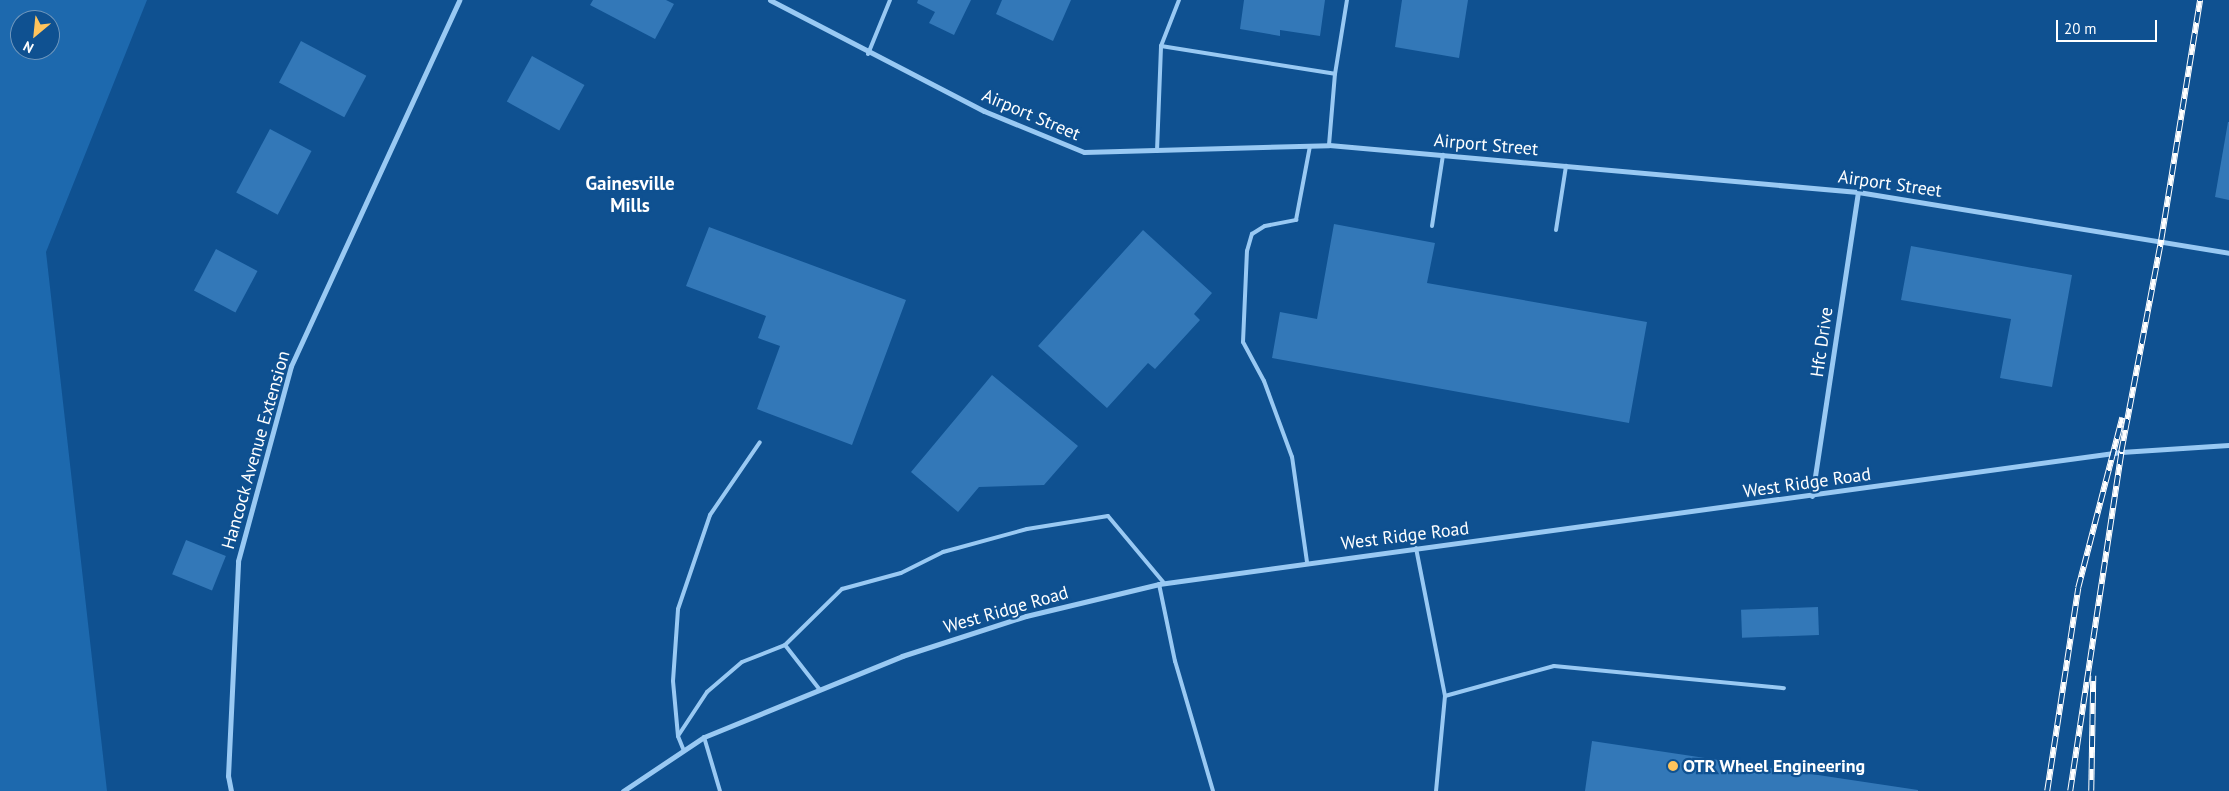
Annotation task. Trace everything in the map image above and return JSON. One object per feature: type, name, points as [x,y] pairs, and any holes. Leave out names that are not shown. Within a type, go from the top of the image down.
[{"type":"street","name":"Hancock Avenue Extension","points":[[231,791],[228,776],[238,561],[291,366],[459,0]]},
{"type":"street","name":"Airport Street","points":[[770,0],[868,54],[984,111],[1084,152],[1330,145],[1858,192],[2229,252]]},
{"type":"street","name":"Hfc Drive","points":[[1812,496],[1858,192]]},
{"type":"street","name":"West Ridge Road","points":[[623,791],[704,737],[902,656],[1026,616],[1161,583],[1812,496],[2121,452],[2229,444]]},
{"type":"lane","points":[[868,54],[890,0]]},
{"type":"lane","points":[[1157,151],[1161,46],[1179,0]]},
{"type":"lane","points":[[1330,145],[1335,74],[1347,0]]},
{"type":"lane","points":[[1161,46],[1335,74]]},
{"type":"lane","points":[[1307,562],[1292,457],[1264,381],[1243,342],[1248,251],[1252,234],[1265,226],[1296,220],[1310,146]]},
{"type":"lane","points":[[1432,226],[1443,156]]},
{"type":"lane","points":[[1556,230],[1566,166]]},
{"type":"lane","points":[[684,751],[678,736],[673,681],[678,609],[710,514],[760,442]]},
{"type":"lane","points":[[678,736],[707,692],[742,662],[785,645],[842,589],[901,573],[943,552],[1036,527],[1108,516],[1161,583],[1175,661],[1213,791]]},
{"type":"lane","points":[[1416,548],[1445,696],[1436,791]]},
{"type":"lane","points":[[785,645],[820,690]]},
{"type":"lane","points":[[1445,696],[1554,666],[1784,688]]},
{"type":"lane","points":[[704,737],[720,791]]},
{"type":"shaded area","points":[[0,0],[147,0],[46,252],[107,791],[0,791]]},
{"type":"building","points":[[593,0],[666,0],[674,4],[655,39],[590,5]]},
{"type":"building","points":[[918,0],[971,0],[954,35],[929,23],[935,12],[917,3]]},
{"type":"building","points":[[1002,0],[1071,0],[1053,41],[996,14]]},
{"type":"building","points":[[1244,0],[1325,0],[1320,36],[1280,30],[1280,36],[1240,29]]},
{"type":"building","points":[[1402,0],[1468,0],[1459,58],[1395,47]]},
{"type":"building","points":[[301,41],[366,76],[344,117],[279,82]]},
{"type":"building","points":[[532,56],[584,85],[559,131],[507,101]]},
{"type":"building","points":[[2229,122],[2229,200],[2215,197]]},
{"type":"building","points":[[270,129],[311,151],[278,215],[236,193]]},
{"type":"building","points":[[1334,224],[1435,243],[1427,283],[1647,322],[1629,423],[1272,358],[1280,312],[1317,319]]},
{"type":"building","points":[[709,227],[906,300],[852,445],[757,409],[780,346],[758,338],[766,316],[686,286]]},
{"type":"building","points":[[1143,230],[1212,293],[1194,314],[1200,320],[1155,369],[1148,363],[1107,408],[1038,346]]},
{"type":"building","points":[[1911,246],[2072,275],[2052,387],[2000,378],[2011,319],[1901,300]]},
{"type":"building","points":[[216,249],[257,271],[235,313],[194,290]]},
{"type":"building","points":[[992,375],[1078,446],[1044,485],[979,487],[958,512],[911,472]]},
{"type":"building","points":[[186,540],[226,556],[212,590],[172,574]]},
{"type":"building","points":[[1818,607],[1819,635],[1742,638],[1741,610]]},
{"type":"building","name":"OTR Wheel Engineering","points":[[1592,741],[1918,790],[1918,791],[1585,791]]},
{"type":"railway","points":[[2070,791],[2121,452],[2161,240],[2200,0]]},
{"type":"railway","points":[[2047,791],[2078,588],[2122,418]]},
{"type":"railway","points":[[2091,791],[2093,676]]},
{"type":"place","name":"OTR Wheel Engineering","points":[[1673,766]]},
{"type":"district","name":"Gainesville Mills","points":[[630,195]]}]
